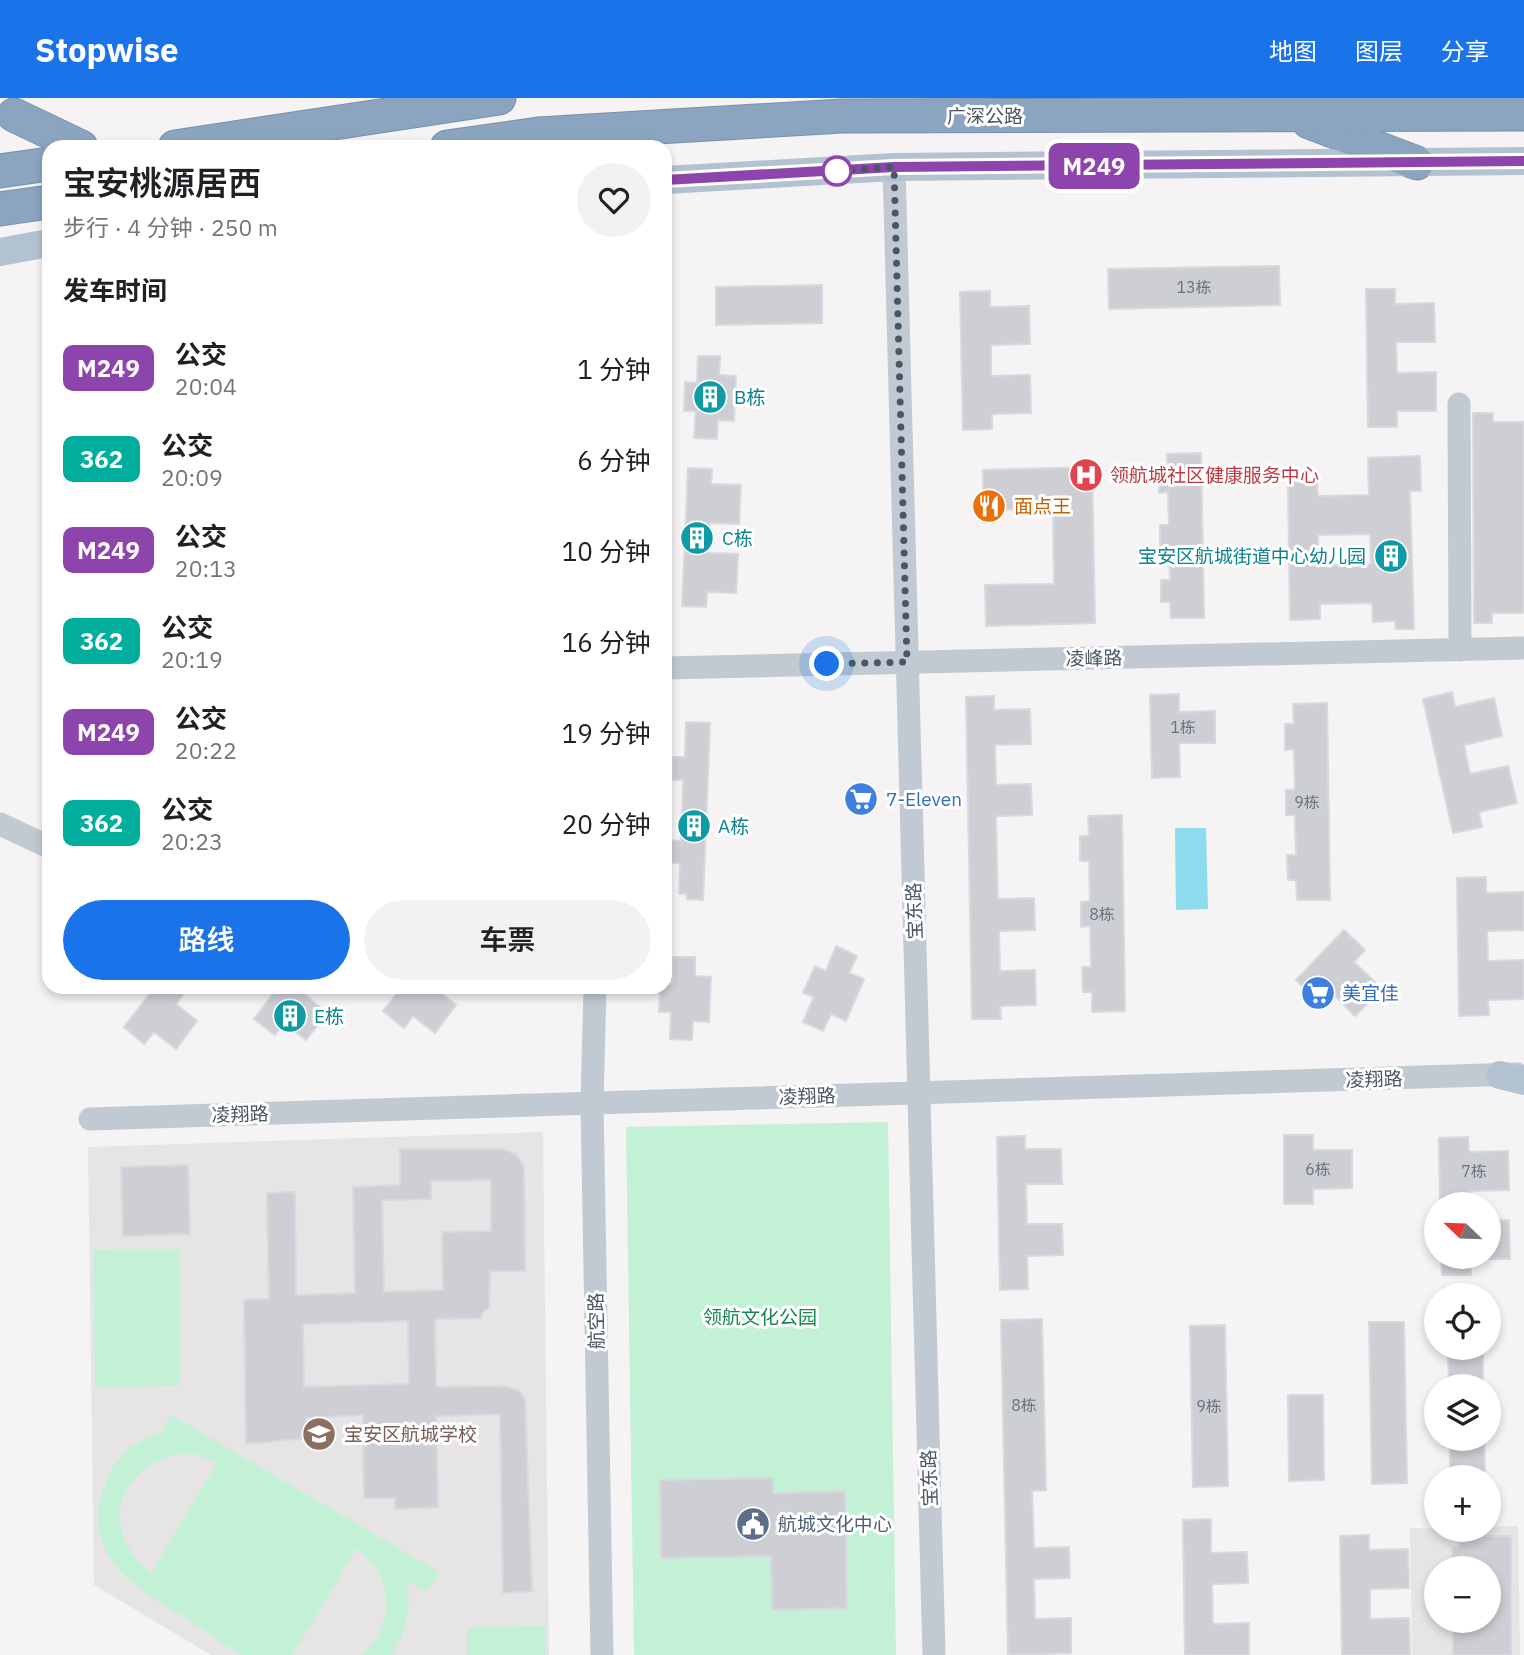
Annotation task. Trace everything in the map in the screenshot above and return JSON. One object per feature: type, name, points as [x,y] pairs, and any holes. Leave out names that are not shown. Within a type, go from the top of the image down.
[{"type":"highway","points":[[215,140],[415,105],[499,98]]},
{"type":"highway","points":[[5,114],[65,140]]},
{"type":"highway","name":"广深公路","points":[[497,140],[539,134],[842,116],[1524,114]]},
{"type":"highway","points":[[1291,116],[1417,163]]},
{"type":"highway","points":[[672,148],[705,124]]},
{"type":"highway","points":[[0,171],[42,165]]},
{"type":"highway","points":[[0,209],[42,203]]},
{"type":"main road","points":[[672,180],[894,167],[1524,161]]},
{"type":"main road","points":[[0,252],[42,244]]},
{"type":"street","name":"宝东路","points":[[894,167],[934,1655]]},
{"type":"street","points":[[1459,404],[1460,650]]},
{"type":"street","name":"凌峰路","points":[[672,668],[1524,648]]},
{"type":"street","points":[[0,824],[42,844]]},
{"type":"street","name":"航空路","points":[[595,994],[592,1103],[602,1655]]},
{"type":"street","name":"凌翔路","points":[[90,1119],[1518,1075]]},
{"type":"shaded area","name":"宝安区航城学校","points":[[543,1132],[549,1655],[211,1655],[94,1585],[88,1147]]},
{"type":"shaded area","points":[[1518,1526],[1520,1655],[1412,1655],[1410,1528],[1424,1528],[1424,1542],[1501,1542],[1501,1527]]},
{"type":"green space","name":"领航文化公园","points":[[888,1122],[896,1655],[634,1655],[626,1127]]},
{"type":"green space","points":[[179,1249],[180,1386],[95,1387],[93,1250]]},
{"type":"green space","points":[[171,1415],[439,1572],[427,1592],[405,1580],[409,1600],[407,1619],[401,1638],[391,1655],[360,1655],[375,1640],[380,1630],[386,1598],[379,1573],[357,1548],[292,1655],[238,1653],[146,1593],[128,1578],[113,1562],[103,1544],[98,1523],[101,1499],[111,1471],[120,1458],[142,1440],[166,1432],[163,1429]],"holes":[[[179,1454],[199,1455],[217,1463],[151,1573],[124,1539],[120,1521],[122,1503],[128,1487],[140,1473],[157,1462]]]},
{"type":"green space","points":[[546,1626],[546,1655],[467,1655],[467,1627]]},
{"type":"water","points":[[1175,828],[1206,828],[1208,909],[1176,910]]},
{"type":"building","points":[[1279,266],[1280,305],[1109,309],[1108,269]]},
{"type":"building","points":[[822,285],[822,323],[716,325],[716,287]]},
{"type":"building","points":[[1366,289],[1395,289],[1395,304],[1434,303],[1435,342],[1396,342],[1397,373],[1436,372],[1436,411],[1397,411],[1397,427],[1368,427]]},
{"type":"building","points":[[990,291],[990,307],[1029,306],[1030,344],[991,345],[991,376],[1030,375],[1031,413],[992,414],[992,429],[963,430],[960,292]]},
{"type":"building","name":"B栋","points":[[698,356],[720,356],[719,375],[736,376],[734,421],[718,420],[717,439],[694,438],[696,411],[684,411],[685,382],[697,383]]},
{"type":"building","points":[[1473,413],[1493,413],[1493,422],[1524,422],[1524,613],[1492,613],[1492,623],[1474,623]]},
{"type":"building","points":[[1201,453],[1204,618],[1171,618],[1170,602],[1161,602],[1161,580],[1170,580],[1169,547],[1160,547],[1160,525],[1169,525],[1168,492],[1159,493],[1159,470],[1168,470],[1167,454]]},
{"type":"building","points":[[1420,456],[1421,491],[1410,491],[1414,629],[1396,629],[1395,621],[1373,622],[1372,603],[1320,604],[1320,619],[1290,620],[1288,482],[1317,481],[1318,496],[1369,495],[1368,458]],"holes":[[[1370,534],[1371,564],[1319,565],[1318,535]]]},
{"type":"building","points":[[1092,467],[1095,623],[986,626],[985,585],[1054,584],[1053,509],[984,510],[983,470]]},
{"type":"building","name":"C栋","points":[[688,468],[712,469],[711,484],[741,485],[739,524],[710,523],[708,553],[738,554],[736,593],[707,592],[706,607],[682,606]]},
{"type":"building","points":[[1452,692],[1455,707],[1494,698],[1502,736],[1464,745],[1470,774],[1508,766],[1517,803],[1479,812],[1482,827],[1453,833],[1423,699]]},
{"type":"building","points":[[1179,694],[1179,712],[1215,711],[1215,743],[1179,743],[1180,777],[1152,778],[1150,695]]},
{"type":"building","points":[[994,696],[994,710],[1030,709],[1031,744],[995,745],[996,785],[1031,784],[1032,815],[996,816],[997,866],[998,899],[1034,898],[1035,930],[999,931],[1000,971],[1035,970],[1036,1005],[1000,1006],[1001,1019],[972,1019],[966,697]]},
{"type":"building","points":[[1327,703],[1330,900],[1297,900],[1296,880],[1288,880],[1287,855],[1296,855],[1295,815],[1286,815],[1286,790],[1295,790],[1294,749],[1285,750],[1285,724],[1294,724],[1293,704]]},
{"type":"building","name":"A栋","points":[[686,722],[710,723],[703,900],[687,899],[687,894],[679,894],[680,863],[672,863],[672,840],[681,841],[683,780],[673,780],[673,757],[685,757]]},
{"type":"building","points":[[1122,815],[1125,1011],[1092,1012],[1092,992],[1083,992],[1082,967],[1091,967],[1090,926],[1081,927],[1081,902],[1090,901],[1089,861],[1080,861],[1080,836],[1089,836],[1088,816]]},
{"type":"building","points":[[1486,877],[1486,893],[1524,892],[1524,930],[1487,931],[1488,961],[1524,960],[1524,999],[1488,1000],[1489,1015],[1459,1016],[1457,878]]},
{"type":"building","points":[[1344,930],[1365,950],[1354,962],[1382,989],[1355,1016],[1328,989],[1317,1000],[1296,980]]},
{"type":"building","points":[[836,946],[857,956],[849,973],[864,979],[846,1021],[831,1014],[823,1031],[803,1022],[814,997],[803,993],[815,966],[826,971]]},
{"type":"building","points":[[673,957],[695,957],[695,976],[711,977],[709,1022],[693,1021],[692,1040],[670,1039],[671,1012],[659,1012],[660,994],[672,994]]},
{"type":"building","points":[[150,994],[184,994],[176,1004],[197,1021],[176,1049],[154,1032],[144,1044],[124,1027]]},
{"type":"building","name":"E栋","points":[[273,994],[306,994],[327,1013],[306,1040],[284,1023],[275,1035],[254,1019]]},
{"type":"building","points":[[396,994],[442,994],[456,1005],[435,1033],[413,1016],[404,1028],[383,1011]]},
{"type":"building","points":[[1284,1135],[1313,1135],[1313,1150],[1352,1150],[1352,1188],[1313,1189],[1313,1204],[1284,1204]]},
{"type":"building","points":[[1025,1136],[1025,1149],[1061,1149],[1062,1184],[1026,1184],[1027,1224],[1062,1224],[1063,1255],[1027,1256],[1028,1289],[1000,1290],[997,1137]]},
{"type":"building","points":[[1468,1137],[1469,1152],[1508,1151],[1509,1190],[1440,1192],[1439,1138]]},
{"type":"building","points":[[400,1149],[502,1149],[516,1154],[524,1167],[525,1271],[490,1271],[489,1308],[482,1313],[481,1318],[435,1319],[436,1387],[505,1386],[519,1391],[525,1399],[532,1591],[503,1593],[500,1414],[436,1416],[438,1507],[395,1509],[395,1498],[364,1498],[363,1415],[306,1418],[306,1438],[246,1444],[244,1300],[269,1299],[267,1193],[295,1192],[296,1295],[355,1293],[353,1187],[400,1185]],"holes":[[[491,1180],[491,1231],[442,1232],[443,1290],[384,1292],[382,1200],[431,1199],[431,1181]],[[408,1321],[409,1384],[304,1387],[303,1324]]]},
{"type":"building","points":[[188,1165],[190,1234],[123,1236],[121,1167]]},
{"type":"building","points":[[1502,1220],[1509,1220],[1510,1259],[1502,1259]]},
{"type":"building","points":[[1442,1269],[1471,1269],[1471,1275],[1442,1275]]},
{"type":"building","points":[[1042,1319],[1046,1490],[1032,1491],[1034,1548],[1069,1547],[1070,1578],[1034,1579],[1035,1619],[1071,1618],[1071,1653],[1008,1655],[1001,1320]]},
{"type":"building","points":[[1369,1322],[1404,1322],[1407,1483],[1372,1484]]},
{"type":"building","points":[[1225,1325],[1228,1486],[1193,1487],[1190,1326]]},
{"type":"building","points":[[1448,1360],[1483,1360],[1483,1374],[1449,1374]]},
{"type":"building","points":[[1288,1395],[1323,1395],[1324,1480],[1289,1481]]},
{"type":"building","points":[[1450,1451],[1484,1451],[1485,1465],[1450,1465]]},
{"type":"building","name":"航城文化中心","points":[[773,1478],[773,1493],[845,1491],[847,1608],[772,1610],[771,1556],[661,1558],[660,1480]]},
{"type":"building","points":[[1211,1519],[1211,1553],[1247,1552],[1248,1583],[1212,1584],[1213,1624],[1249,1623],[1249,1655],[1185,1655],[1183,1520]]},
{"type":"building","points":[[1369,1535],[1369,1550],[1408,1549],[1409,1588],[1370,1589],[1370,1619],[1409,1618],[1410,1655],[1342,1655],[1340,1536]]},
{"type":"building","points":[[1501,1536],[1511,1536],[1511,1655],[1453,1655],[1453,1633],[1501,1633],[1501,1556],[1452,1556],[1452,1547],[1459,1547],[1459,1542],[1501,1542]]},
{"type":"bus line","name":"M249","points":[[672,180],[894,167],[1524,161]]},
{"type":"place","name":"B栋","points":[[710,397]]},
{"type":"place","name":"领航城社区健康服务中心","points":[[1086,475]]},
{"type":"place","name":"面点王","points":[[989,506]]},
{"type":"place","name":"C栋","points":[[697,538]]},
{"type":"place","name":"宝安区航城街道中心幼儿园","points":[[1391,556]]},
{"type":"place","name":"7-Eleven","points":[[861,799]]},
{"type":"place","name":"A栋","points":[[694,826]]},
{"type":"place","name":"美宜佳","points":[[1318,993]]},
{"type":"place","name":"E栋","points":[[290,1016]]},
{"type":"place","name":"宝安区航城学校","points":[[319,1434]]},
{"type":"place","name":"航城文化中心","points":[[753,1524]]},
{"type":"route","points":[[827,664],[907,662],[894,167],[837,171]]}]
